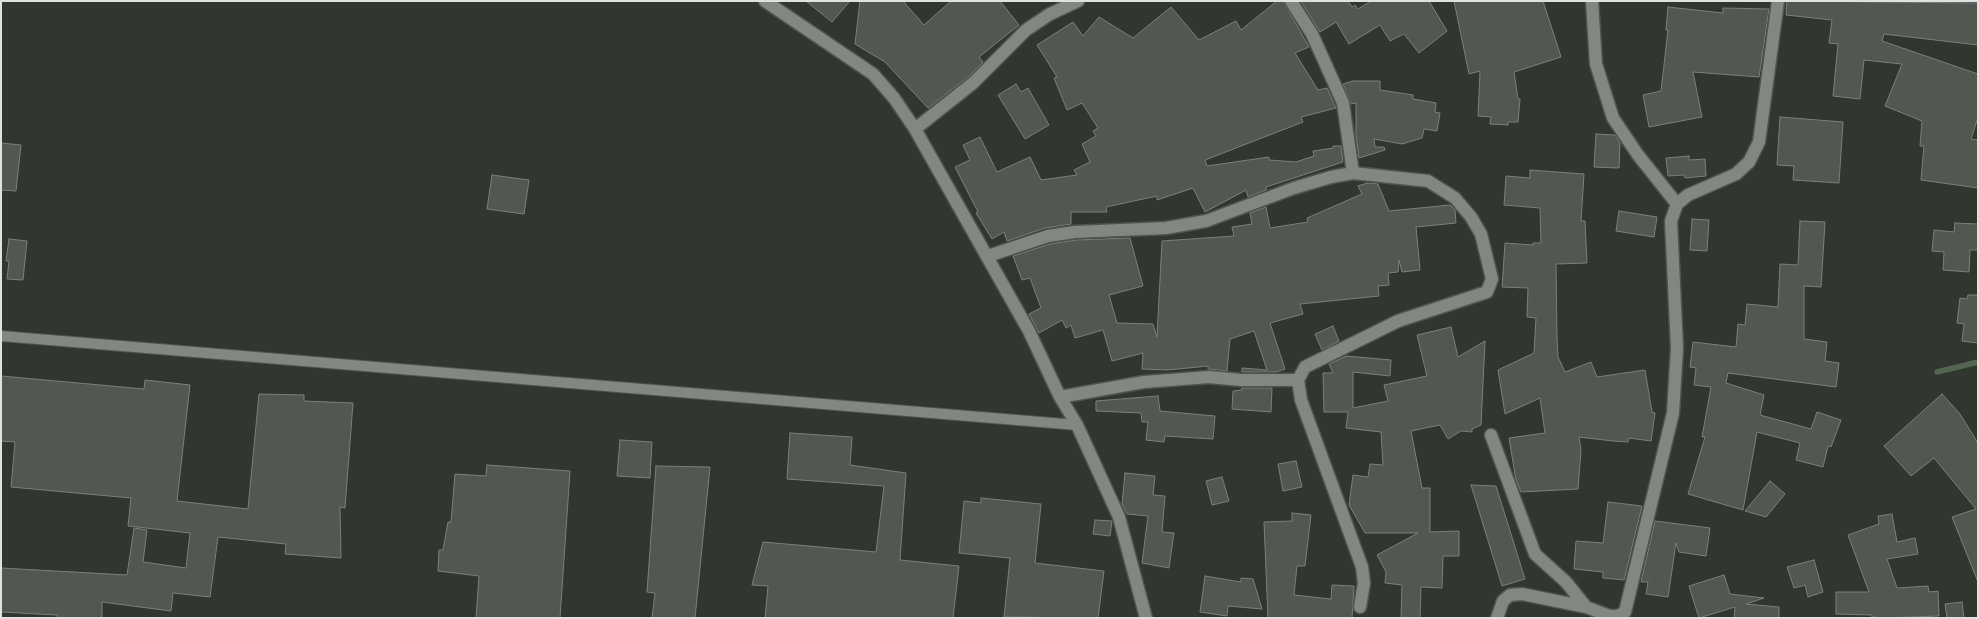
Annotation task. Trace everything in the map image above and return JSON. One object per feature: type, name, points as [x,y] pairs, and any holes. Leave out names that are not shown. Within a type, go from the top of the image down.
[{"type":"street","points":[[765,1],[873,74],[894,98],[915,129],[988,256],[1029,331],[1060,397],[1077,425],[1119,517],[1146,618]]},
{"type":"street","points":[[915,129],[973,83],[1026,30],[1050,14],[1078,1]]},
{"type":"street","points":[[1292,1],[1312,34],[1343,103],[1353,173]]},
{"type":"street","points":[[1592,1],[1596,64],[1613,118],[1638,155],[1677,204]]},
{"type":"street","points":[[1497,618],[1502,601],[1510,595],[1522,594],[1586,607],[1610,616],[1618,616],[1624,612],[1629,603],[1653,490],[1673,413],[1677,348],[1671,221],[1677,204],[1688,195],[1736,174],[1749,162],[1759,142],[1778,1]]},
{"type":"street","points":[[988,256],[1048,236],[1075,232],[1166,228],[1206,221],[1294,188],[1331,177],[1353,173],[1422,180],[1440,188],[1455,198],[1471,217],[1480,234],[1492,278],[1487,292],[1398,321],[1323,356],[1304,367],[1298,380],[1301,400],[1362,567],[1364,583],[1360,607]]},
{"type":"street","points":[[1060,397],[1144,382],[1209,377],[1242,380],[1298,380]]},
{"type":"street","points":[[1491,435],[1535,554],[1572,588],[1586,607]]},
{"type":"lane","points":[[1,336],[1077,425]]},
{"type":"building","points":[[806,1],[850,1],[832,22]]},
{"type":"building","points":[[860,1],[903,1],[924,25],[951,1],[1000,1],[1019,25],[979,57],[983,62],[968,77],[928,108],[885,62],[855,44]]},
{"type":"building","points":[[1277,1],[1283,1],[1309,47],[1295,53],[1318,90],[1327,88],[1336,108],[1301,117],[1303,122],[1205,160],[1207,166],[1269,157],[1269,160],[1296,162],[1314,156],[1313,151],[1333,148],[1333,146],[1341,146],[1343,162],[1266,187],[1266,190],[1248,197],[1246,190],[1205,212],[1193,188],[1157,200],[1157,196],[1106,207],[1107,212],[1071,212],[1071,224],[1045,228],[1007,241],[1004,232],[992,239],[976,213],[978,212],[955,167],[970,160],[963,145],[980,137],[997,172],[1030,157],[1041,180],[1077,175],[1074,170],[1090,162],[1082,144],[1096,136],[1093,131],[1098,128],[1082,103],[1067,110],[1054,78],[1057,77],[1037,45],[1073,22],[1083,36],[1099,17],[1133,38],[1171,7],[1199,40],[1236,21],[1241,30]]},
{"type":"building","points":[[1301,1],[1348,1],[1352,7],[1355,5],[1358,9],[1371,1],[1429,1],[1447,31],[1419,53],[1404,34],[1390,41],[1380,25],[1349,44],[1336,22],[1320,32]]},
{"type":"building","points":[[1454,1],[1543,1],[1561,57],[1514,72],[1518,99],[1520,99],[1518,122],[1508,122],[1508,125],[1490,124],[1491,117],[1478,116],[1480,71],[1469,74]]},
{"type":"building","points":[[1787,1],[1978,3],[1978,45],[1884,34],[1882,41],[1978,74],[1978,117],[1971,139],[1978,140],[1978,188],[1921,180],[1924,146],[1920,146],[1922,121],[1885,106],[1902,64],[1864,60],[1860,99],[1833,96],[1838,44],[1829,43],[1832,20],[1786,15]]},
{"type":"building","points":[[1668,7],[1723,13],[1723,8],[1769,9],[1759,77],[1693,72],[1702,117],[1649,127],[1643,95],[1661,91],[1668,30],[1666,30]]},
{"type":"building","points":[[1353,81],[1380,81],[1380,90],[1413,95],[1413,99],[1436,103],[1435,112],[1440,113],[1437,131],[1424,129],[1422,138],[1402,144],[1374,139],[1375,147],[1384,147],[1385,150],[1359,158],[1356,135],[1356,103],[1351,104],[1343,84]]},
{"type":"building","points":[[1016,84],[1021,92],[1028,88],[1049,125],[1025,139],[998,95]]},
{"type":"building","points":[[1780,117],[1843,122],[1839,183],[1793,180],[1794,166],[1777,165]]},
{"type":"building","points":[[1596,134],[1615,135],[1620,143],[1619,168],[1594,167]]},
{"type":"building","points":[[1,143],[21,145],[16,191],[1,190]]},
{"type":"building","points":[[1689,156],[1689,160],[1705,159],[1706,176],[1685,178],[1684,175],[1668,176],[1666,158]]},
{"type":"building","points":[[1530,170],[1584,174],[1581,221],[1585,221],[1587,263],[1556,264],[1558,357],[1565,372],[1591,362],[1597,377],[1645,370],[1652,412],[1655,413],[1651,441],[1629,438],[1628,442],[1579,437],[1581,450],[1578,489],[1521,492],[1516,480],[1509,438],[1545,433],[1540,398],[1505,414],[1498,370],[1534,353],[1536,318],[1527,317],[1528,288],[1502,287],[1505,243],[1533,245],[1533,243],[1541,243],[1540,208],[1504,205],[1506,176],[1530,178]]},
{"type":"building","points":[[492,175],[529,180],[524,214],[487,209]]},
{"type":"building","points":[[1367,183],[1378,184],[1389,211],[1450,205],[1455,210],[1456,223],[1416,227],[1420,270],[1402,272],[1399,260],[1398,272],[1388,273],[1389,285],[1378,286],[1379,296],[1300,304],[1303,314],[1270,323],[1285,369],[1276,372],[1242,372],[1242,368],[1267,370],[1254,331],[1230,339],[1227,371],[1208,369],[1208,366],[1168,370],[1142,369],[1143,353],[1112,361],[1103,330],[1075,338],[1071,325],[1066,328],[1062,320],[1039,333],[1029,314],[1041,308],[1030,278],[1022,280],[1013,256],[1050,244],[1076,240],[1130,238],[1143,286],[1109,295],[1117,323],[1153,324],[1157,337],[1162,241],[1234,236],[1232,227],[1252,224],[1250,213],[1266,207],[1270,228],[1308,222],[1307,218],[1362,194],[1358,186]]},
{"type":"building","points":[[1619,211],[1657,217],[1654,237],[1616,231]]},
{"type":"building","points":[[1692,219],[1709,220],[1707,251],[1690,250]]},
{"type":"building","points":[[1800,221],[1825,222],[1821,287],[1804,286],[1804,339],[1827,342],[1825,361],[1839,363],[1836,387],[1728,373],[1726,383],[1764,395],[1760,415],[1811,429],[1817,412],[1841,420],[1831,447],[1828,446],[1823,467],[1796,460],[1800,443],[1757,432],[1743,510],[1688,494],[1705,437],[1702,437],[1711,387],[1694,385],[1696,368],[1690,367],[1693,342],[1736,347],[1738,324],[1745,325],[1747,304],[1778,307],[1780,264],[1798,265]]},
{"type":"building","points":[[1955,223],[1978,224],[1978,250],[1970,250],[1969,272],[1943,270],[1944,252],[1932,251],[1934,230],[1954,232]]},
{"type":"building","points":[[9,239],[27,241],[23,280],[7,279],[9,261],[6,261]]},
{"type":"building","points":[[1968,295],[1978,295],[1978,343],[1962,341],[1964,324],[1957,323],[1960,298],[1967,299]]},
{"type":"building","points":[[1333,326],[1339,341],[1322,350],[1315,334]]},
{"type":"building","points":[[1451,327],[1458,357],[1485,341],[1481,425],[1472,429],[1472,432],[1461,431],[1448,439],[1440,425],[1411,431],[1422,488],[1430,488],[1430,532],[1459,531],[1459,556],[1443,556],[1442,588],[1421,587],[1420,618],[1401,618],[1402,585],[1385,583],[1386,572],[1377,555],[1418,533],[1365,533],[1349,505],[1353,475],[1368,477],[1370,464],[1383,465],[1381,432],[1346,428],[1348,412],[1324,412],[1323,373],[1333,373],[1329,364],[1346,356],[1391,360],[1390,376],[1353,372],[1353,408],[1388,401],[1384,385],[1427,376],[1417,335]]},
{"type":"building","points":[[1,376],[144,389],[145,380],[190,385],[177,501],[248,509],[259,394],[304,395],[304,401],[353,403],[345,508],[340,507],[341,558],[285,554],[286,544],[218,537],[210,597],[173,593],[171,611],[102,602],[102,618],[57,618],[57,615],[1,612],[1,568],[127,575],[134,528],[147,530],[143,562],[186,568],[190,533],[128,526],[131,498],[11,487],[15,442],[1,441]]},
{"type":"building","points":[[1242,388],[1272,388],[1271,412],[1232,409],[1233,391],[1242,390]]},
{"type":"building","points":[[1942,394],[1960,414],[1978,443],[1978,582],[1952,517],[1976,509],[1934,458],[1911,476],[1884,446]]},
{"type":"building","points":[[1158,396],[1160,411],[1215,416],[1213,439],[1165,436],[1164,442],[1146,440],[1148,422],[1142,422],[1141,413],[1096,411],[1096,401]]},
{"type":"building","points":[[790,433],[852,437],[850,465],[906,473],[900,560],[959,566],[953,618],[765,618],[768,586],[752,585],[763,542],[876,552],[884,486],[787,479]]},
{"type":"building","points":[[620,440],[652,442],[650,478],[617,476]]},
{"type":"building","points":[[1296,461],[1302,487],[1283,491],[1278,464]]},
{"type":"building","points":[[487,465],[570,471],[560,618],[476,618],[479,576],[438,571],[439,550],[443,550],[448,522],[451,522],[455,474],[486,476]]},
{"type":"building","points":[[656,466],[710,467],[695,618],[652,618],[655,593],[647,592]]},
{"type":"building","points":[[1125,473],[1155,476],[1153,495],[1165,496],[1162,532],[1174,533],[1169,568],[1142,563],[1148,516],[1127,514],[1122,504]]},
{"type":"building","points":[[1222,477],[1229,501],[1212,505],[1206,481]]},
{"type":"building","points":[[1770,481],[1785,494],[1766,517],[1745,511]]},
{"type":"building","points":[[1471,485],[1496,486],[1525,579],[1502,586]]},
{"type":"building","points":[[981,498],[1041,504],[1035,563],[1104,571],[1098,618],[1004,617],[1010,558],[959,553],[964,501],[981,503]]},
{"type":"building","points":[[1608,502],[1642,506],[1624,580],[1603,578],[1603,572],[1574,569],[1576,541],[1603,543]]},
{"type":"building","points":[[1292,513],[1311,515],[1305,566],[1297,566],[1294,595],[1331,599],[1332,585],[1354,586],[1352,618],[1268,618],[1264,522],[1292,521]]},
{"type":"building","points":[[1892,514],[1897,542],[1915,538],[1918,554],[1887,559],[1897,588],[1928,586],[1929,592],[1938,591],[1939,616],[1885,618],[1872,617],[1872,615],[1836,614],[1836,592],[1869,592],[1848,535],[1879,524],[1878,516]]},
{"type":"building","points":[[1095,520],[1112,521],[1110,536],[1093,534]]},
{"type":"building","points":[[1655,521],[1710,528],[1706,556],[1679,552],[1676,543],[1668,597],[1646,594],[1648,582],[1641,582]]},
{"type":"building","points":[[1814,560],[1823,592],[1808,597],[1805,585],[1794,588],[1787,567]]},
{"type":"building","points":[[1724,575],[1730,594],[1764,598],[1746,604],[1779,607],[1779,618],[1734,618],[1735,607],[1699,618],[1689,586]]},
{"type":"building","points":[[1205,576],[1241,582],[1241,578],[1253,579],[1262,609],[1228,606],[1227,616],[1200,612]]},
{"type":"building","points":[[1962,602],[1964,618],[1947,618],[1945,604]]},
{"type":"waterway","points":[[1937,372],[1978,362]]}]
